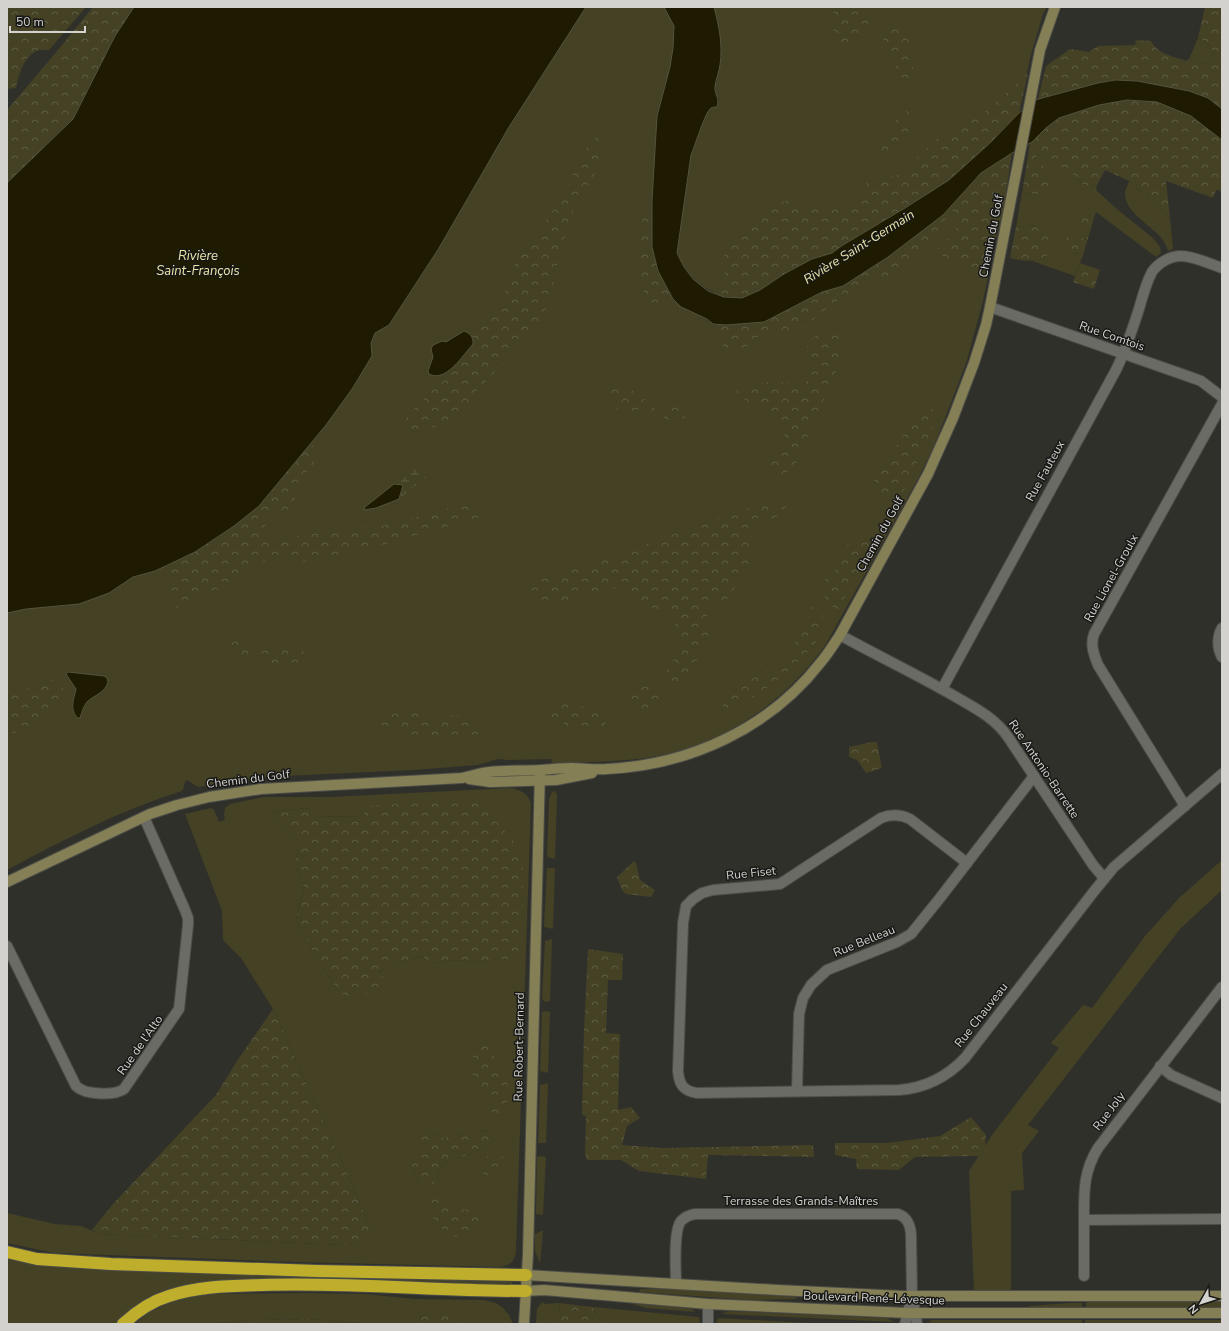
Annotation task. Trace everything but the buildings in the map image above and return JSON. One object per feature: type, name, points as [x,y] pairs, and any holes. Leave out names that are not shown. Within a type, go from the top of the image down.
[{"type":"highway","points":[[7,1252],[37,1259],[111,1264],[526,1275]]},
{"type":"highway","points":[[123,1324],[139,1310],[158,1300],[178,1293],[210,1288],[299,1284],[526,1291]]},
{"type":"street","name":"Chemin du Golf","points":[[605,770],[639,766],[674,759],[709,747],[740,732],[793,693],[821,663],[840,635],[918,494],[943,442],[974,363],[990,307],[1035,74],[1044,38],[1055,7]]},
{"type":"street","name":"Rue Fauteux","points":[[942,689],[1124,354],[1150,276],[1162,263],[1172,258],[1183,256],[1222,268]]},
{"type":"street","name":"Rue Comtois","points":[[990,307],[1197,379],[1222,397]]},
{"type":"street","name":"Rue Lionel-Groulx","points":[[1185,806],[1098,665],[1092,641],[1094,634],[1222,404]]},
{"type":"street","points":[[1222,628],[1218,643],[1222,656]]},
{"type":"street","name":"Rue Antonio-Barrette","points":[[840,635],[942,689],[984,713],[999,724],[1093,865],[1104,878]]},
{"type":"street","points":[[462,778],[488,772],[570,768],[605,770]]},
{"type":"street","name":"Rue Robert-Bernard","points":[[524,1324],[540,770]]},
{"type":"street","points":[[462,778],[490,782],[539,781],[556,780],[605,770]]},
{"type":"street","name":"Rue Chauveau","points":[[681,1084],[686,1090],[697,1093],[899,1090],[913,1089],[933,1082],[949,1072],[965,1058],[1114,867],[1222,774]]},
{"type":"street","name":"Rue Belleau","points":[[797,1091],[799,1014],[803,998],[811,985],[824,973],[833,968],[907,938],[940,898],[1034,776]]},
{"type":"street","name":"Chemin du Golf","points":[[7,882],[144,817],[164,809],[196,800],[246,790],[462,778]]},
{"type":"street","name":"Rue Fiset","points":[[681,1084],[678,1071],[682,923],[686,906],[693,899],[702,893],[709,891],[780,884],[881,818],[893,815],[910,819],[966,863]]},
{"type":"street","name":"Rue de l'Alto","points":[[7,946],[76,1086],[82,1091],[108,1094],[116,1093],[124,1089],[180,1010],[188,925],[188,918],[185,910],[144,817]]},
{"type":"street","name":"Rue Joly","points":[[1084,1276],[1085,1184],[1086,1172],[1093,1157],[1098,1148],[1160,1066],[1222,987]]},
{"type":"street","points":[[1160,1066],[1171,1075],[1222,1098]]},
{"type":"street","name":"Terrasse des Grands-Maîtres","points":[[676,1284],[677,1233],[681,1220],[689,1215],[898,1214],[906,1219],[910,1228],[912,1314],[905,1324]]},
{"type":"street","points":[[1084,1220],[1222,1219]]},
{"type":"street","name":"Boulevard René-Lévesque","points":[[526,1275],[912,1296],[1222,1296]]},
{"type":"street","name":"Boulevard René-Lévesque","points":[[526,1291],[544,1290],[708,1304],[912,1314],[1222,1313]]},
{"type":"street","points":[[708,1304],[708,1324]]},
{"type":"street","points":[[912,1314],[917,1324]]},
{"type":"green space","points":[[7,7],[86,7],[49,50],[39,50],[30,56],[23,66],[16,88],[7,89],[8,39]]},
{"type":"green space","points":[[93,7],[134,7],[115,36],[73,119],[7,183],[7,110]]},
{"type":"green space","points":[[586,7],[664,7],[674,26],[670,67],[657,116],[652,201],[652,247],[658,271],[673,299],[713,324],[726,325],[888,257],[943,215],[981,173],[1005,195],[983,301],[967,360],[934,446],[919,477],[826,644],[793,683],[774,701],[731,730],[683,750],[658,756],[619,761],[552,763],[551,759],[498,759],[478,765],[414,770],[283,776],[240,780],[198,787],[187,780],[183,790],[179,792],[113,817],[70,837],[7,870],[7,613],[109,593],[133,577],[155,571],[195,552],[259,506],[326,425],[352,389],[372,356],[371,343],[375,333],[389,325],[439,248],[509,127]]},
{"type":"green space","points":[[714,7],[1047,7],[1043,14],[1030,58],[1019,113],[949,180],[832,253],[724,297],[701,285],[690,275],[677,253],[691,155],[705,116],[719,100],[715,88],[717,81],[720,35]]},
{"type":"green space","points":[[834,7],[862,7],[872,31],[871,35],[852,45],[842,43],[838,40],[833,27]]},
{"type":"green space","points":[[1205,7],[1222,7],[1222,109],[1208,98],[1189,91],[1137,81],[1115,80],[1098,83],[1038,99],[1046,66],[1070,49],[1089,52],[1098,46],[1135,45],[1136,40],[1151,41],[1161,52],[1186,61],[1189,59],[1208,64],[1214,54],[1208,44],[1198,38]]},
{"type":"green space","points":[[903,24],[908,28],[911,42],[902,47],[900,51],[910,58],[916,79],[902,84],[892,55],[887,56],[883,44],[884,36],[894,28]]},
{"type":"green space","points":[[1198,38],[1208,45],[1214,55],[1208,64],[1189,59]]},
{"type":"green space","points":[[1028,73],[1019,113],[990,143],[949,180],[832,253],[812,259],[784,274],[760,290],[742,298],[721,296],[725,271],[722,262],[726,252],[740,231],[759,213],[770,206],[781,202],[792,201],[812,208],[830,210],[844,207],[857,201],[869,193],[864,189],[868,179],[870,184],[877,183],[885,178],[901,174],[920,165],[917,156],[923,153],[936,139],[957,130],[984,113]]},
{"type":"green space","points":[[1127,100],[1157,102],[1191,116],[1222,140],[1222,191],[1216,190],[1213,198],[1166,181],[1170,218],[1129,181],[1105,170],[1097,185],[1088,186],[1083,184],[1067,169],[1049,163],[1042,155],[1038,154],[1035,159],[1036,162],[1045,167],[1048,171],[1050,176],[1049,186],[1047,190],[1042,193],[1022,193],[1030,143],[1046,128],[1059,118],[1099,105]]},
{"type":"green space","points":[[907,111],[912,116],[912,122],[907,133],[900,143],[887,156],[879,157],[877,152],[886,136],[898,118]]},
{"type":"green space","points":[[596,137],[601,138],[602,147],[596,172],[575,205],[559,256],[549,303],[534,331],[473,395],[460,415],[446,423],[418,432],[408,431],[403,422],[418,404],[423,403],[425,396],[446,379],[468,355],[473,344],[472,333],[479,331],[503,303],[507,284],[515,264],[527,245],[559,203],[588,145]]},
{"type":"green space","points":[[1012,153],[1001,221],[993,247],[987,259],[976,274],[961,261],[948,260],[936,250],[956,231],[957,222],[951,206],[981,173]]},
{"type":"green space","points":[[1038,154],[1042,155],[1051,163],[1066,168],[1082,183],[1091,186],[1097,185],[1096,190],[1153,238],[1160,247],[1161,253],[1156,257],[1096,212],[1094,218],[1085,214],[1088,228],[1087,236],[1085,240],[1072,252],[1083,255],[1075,276],[1032,261],[1046,257],[1036,225],[1016,227],[1022,193],[1035,194],[1035,159]]},
{"type":"green space","points":[[1129,181],[1170,218],[1173,249],[1168,251],[1164,241],[1129,206],[1125,192]]},
{"type":"green space","points":[[652,201],[652,247],[658,271],[672,297],[654,306],[647,300],[642,287],[639,259],[642,212]]},
{"type":"green space","points":[[1085,214],[1094,218],[1083,255],[1072,252],[1064,247],[1066,238],[1074,232],[1086,240],[1088,231],[1082,227],[1079,218]]},
{"type":"green space","points":[[943,215],[946,220],[946,224],[943,234],[893,274],[886,278],[874,280],[863,285],[839,299],[800,330],[790,334],[765,333],[754,339],[747,347],[726,353],[724,350],[720,325],[726,325],[797,305],[822,292],[843,286],[888,257]]},
{"type":"green space","points":[[1036,225],[1043,230],[1047,236],[1050,243],[1051,252],[1047,256],[1032,261],[1010,258],[1016,227]]},
{"type":"green space","points":[[1080,263],[1100,270],[1094,289],[1073,282]]},
{"type":"green space","points":[[829,329],[838,335],[841,345],[840,359],[835,375],[796,464],[787,473],[776,476],[770,467],[773,458],[785,446],[786,441],[782,426],[777,419],[749,403],[735,391],[775,380],[801,385],[807,381],[808,342]]},
{"type":"green space","points":[[626,383],[630,389],[655,407],[653,412],[644,409],[632,411],[618,410],[611,402],[610,391],[621,384]]},
{"type":"green space","points":[[682,402],[688,403],[689,406],[686,416],[676,421],[664,419],[663,414],[665,408],[671,404]]},
{"type":"green space","points":[[925,407],[939,411],[926,445],[898,502],[881,494],[871,485],[917,414]]},
{"type":"green space","points":[[310,444],[318,450],[313,465],[298,480],[294,502],[289,509],[267,519],[264,529],[259,533],[263,538],[272,539],[385,525],[469,503],[479,509],[481,517],[375,547],[293,564],[282,556],[259,563],[225,586],[177,608],[166,590],[172,563],[195,552],[234,526],[259,506]]},
{"type":"green space","points":[[413,466],[428,474],[399,499],[403,485],[394,484]]},
{"type":"green space","points":[[782,501],[787,506],[774,520],[761,517],[751,521],[753,544],[751,562],[727,599],[716,603],[709,609],[706,620],[709,636],[690,675],[681,684],[675,685],[667,683],[665,678],[665,672],[671,666],[678,650],[679,640],[676,625],[668,614],[654,609],[632,594],[619,588],[608,589],[583,597],[556,603],[543,604],[534,597],[531,591],[533,585],[545,576],[618,555],[720,517],[769,502]]},
{"type":"green space","points":[[855,538],[874,546],[838,610],[830,605],[822,590],[825,579],[835,571],[841,551]]},
{"type":"green space","points":[[812,607],[817,607],[823,618],[824,632],[814,645],[780,678],[754,697],[726,713],[721,702],[723,693],[774,668],[781,662],[787,656],[797,640]]},
{"type":"green space","points":[[242,639],[256,647],[260,647],[252,654],[244,658],[236,657],[228,649],[230,643]]},
{"type":"green space","points":[[296,646],[307,654],[308,660],[298,666],[269,665],[257,658],[257,655],[268,648]]},
{"type":"green space","points":[[46,679],[59,683],[65,694],[54,708],[40,721],[24,730],[7,734],[7,695],[17,694]]},
{"type":"green space","points":[[637,685],[663,690],[668,698],[658,709],[653,711],[642,710],[623,698],[625,691]]},
{"type":"green space","points":[[567,698],[577,701],[585,709],[603,714],[608,720],[604,726],[565,728],[565,724],[550,718],[557,707]]},
{"type":"green space","points":[[416,712],[427,718],[448,715],[468,717],[478,723],[480,733],[475,738],[437,735],[412,742],[401,729],[383,727],[380,722],[383,718],[391,714]]},
{"type":"green space","points":[[877,742],[882,768],[866,773],[857,760],[849,757],[849,747]]},
{"type":"green space","points":[[511,788],[523,792],[531,803],[516,1253],[514,1260],[509,1264],[499,1267],[296,1262],[54,1253],[7,1243],[7,1213],[55,1224],[81,1226],[100,1234],[344,1245],[358,1242],[370,1228],[273,1009],[241,958],[223,940],[222,911],[185,814],[211,808],[214,810],[219,822],[225,820],[225,808],[230,804],[264,797],[330,797]],"holes":[[[364,806],[512,959],[498,959],[478,962],[457,960],[429,963],[424,956],[386,966],[378,973],[374,998],[364,992],[337,990],[296,920],[304,889],[302,879],[294,864],[298,852],[298,840],[270,812],[309,808],[311,816],[364,817]],[[486,1130],[493,1140],[489,1144],[477,1151],[443,1162],[437,1180],[420,1186],[411,1164],[421,1149],[421,1136],[431,1134],[444,1138]]]},
{"type":"green space","points":[[555,791],[557,795],[555,859],[547,857],[549,799],[552,792]]},
{"type":"green space","points":[[477,800],[523,852],[522,944],[518,954],[512,959],[498,959],[478,962],[457,960],[429,963],[423,956],[387,966],[378,972],[388,982],[374,998],[364,992],[352,1000],[337,990],[296,920],[304,889],[302,879],[294,864],[298,852],[298,840],[270,812],[309,808],[311,816],[364,817],[364,806]]},
{"type":"green space","points":[[1222,860],[1222,890],[1180,929],[1028,1125],[1039,1131],[1022,1153],[1024,1190],[1011,1191],[1011,1290],[974,1290],[969,1171],[992,1135],[1059,1048],[1051,1043],[1083,1005],[1092,1008],[1145,936],[1179,898]]},
{"type":"green space","points":[[634,861],[636,863],[640,880],[655,890],[651,897],[626,894],[622,890],[617,877]]},
{"type":"green space","points":[[547,868],[555,868],[553,929],[544,927]]},
{"type":"green space","points":[[552,939],[550,1001],[545,1002],[542,999],[545,941]]},
{"type":"green space","points":[[588,949],[623,954],[622,980],[608,980],[606,1033],[620,1034],[618,1110],[631,1107],[640,1118],[627,1126],[622,1145],[662,1148],[813,1145],[814,1157],[708,1155],[706,1179],[639,1171],[621,1160],[587,1160],[585,1153],[586,1116],[582,1115]]},
{"type":"green space","points":[[273,1009],[370,1228],[366,1237],[358,1242],[345,1245],[100,1234],[92,1230],[113,1204],[216,1095],[239,1058]]},
{"type":"green space","points":[[542,1012],[550,1012],[548,1073],[540,1071]]},
{"type":"green space","points":[[486,1044],[493,1049],[494,1059],[512,1093],[502,1112],[494,1115],[489,1108],[489,1095],[476,1085],[471,1068],[474,1052]]},
{"type":"green space","points":[[548,1083],[546,1143],[538,1143],[540,1085]]},
{"type":"green space","points":[[971,1117],[986,1135],[985,1147],[979,1156],[915,1157],[899,1170],[857,1169],[856,1159],[835,1155],[835,1143],[887,1143],[940,1136]]},
{"type":"green space","points":[[486,1130],[493,1140],[489,1144],[477,1151],[443,1162],[437,1180],[429,1187],[420,1186],[411,1164],[407,1159],[409,1153],[421,1149],[420,1136],[431,1134],[444,1138]]},
{"type":"green space","points":[[497,1153],[503,1157],[505,1165],[500,1171],[489,1176],[482,1173],[482,1165],[485,1159]]},
{"type":"green space","points":[[537,1157],[546,1157],[543,1215],[536,1214]]},
{"type":"green space","points":[[437,1198],[450,1202],[461,1209],[471,1210],[480,1222],[469,1234],[465,1236],[456,1237],[445,1234],[431,1215],[429,1207],[430,1201]]},
{"type":"green space","points":[[543,1231],[540,1263],[535,1251],[535,1234]]},
{"type":"green space","points":[[7,1258],[31,1263],[490,1280],[512,1282],[512,1285],[390,1281],[212,1283],[120,1321],[117,1324],[7,1324]]},
{"type":"green space","points":[[640,1289],[679,1289],[797,1297],[796,1299],[750,1300],[639,1292]]},
{"type":"green space","points":[[211,1294],[367,1294],[414,1299],[484,1300],[496,1303],[503,1308],[509,1315],[513,1324],[467,1324],[463,1320],[421,1316],[418,1324],[368,1324],[312,1319],[250,1320],[208,1324],[135,1324],[148,1313],[167,1304],[186,1298]]},
{"type":"green space","points":[[1222,1301],[1222,1307],[1086,1308],[1086,1302]]},
{"type":"green space","points":[[542,1302],[545,1304],[559,1303],[560,1315],[554,1319],[553,1324],[536,1324],[537,1309]]},
{"type":"green space","points":[[559,1303],[593,1307],[597,1316],[604,1324],[553,1324],[554,1319],[560,1314]]},
{"type":"green space","points":[[633,1303],[692,1309],[695,1312],[646,1308]]},
{"type":"green space","points":[[1082,1303],[1082,1308],[1029,1309],[1029,1306]]},
{"type":"green space","points":[[593,1307],[699,1317],[700,1324],[604,1324],[597,1316]]},
{"type":"green space","points":[[728,1311],[887,1318],[894,1322],[722,1314]]},
{"type":"green space","points":[[449,1314],[463,1320],[467,1324],[418,1324],[421,1316]]},
{"type":"green space","points":[[718,1318],[829,1324],[716,1324]]},
{"type":"green space","points":[[312,1319],[368,1324],[208,1324],[250,1320]]},
{"type":"green space","points":[[932,1320],[1082,1320],[1082,1324],[938,1324],[928,1322]]},
{"type":"green space","points":[[1085,1320],[1222,1320],[1222,1323],[1085,1324]]},
{"type":"water","name":"Rivière Saint-François","points":[[134,7],[586,7],[509,127],[439,248],[389,325],[375,333],[371,343],[372,356],[352,389],[326,425],[259,506],[234,526],[195,552],[155,571],[133,577],[109,593],[79,604],[26,609],[7,613],[7,183],[73,119],[115,36]]},
{"type":"water","name":"Rivière Saint-Germain","points":[[664,7],[714,7],[717,21],[721,50],[720,65],[715,86],[718,104],[717,107],[711,108],[706,116],[691,155],[677,253],[684,267],[693,279],[708,291],[724,297],[742,298],[760,290],[784,274],[812,259],[832,253],[905,208],[949,180],[990,143],[1019,113],[1035,100],[1098,83],[1115,80],[1137,81],[1189,91],[1208,98],[1222,109],[1222,140],[1191,116],[1157,102],[1127,100],[1099,105],[1059,118],[1032,142],[981,173],[943,215],[888,257],[843,286],[822,292],[764,322],[726,325],[713,324],[707,319],[681,307],[673,299],[658,271],[652,247],[652,201],[657,116],[670,67],[673,48],[674,26]]},
{"type":"water","points":[[464,331],[471,336],[473,339],[473,344],[459,361],[448,371],[442,375],[435,376],[429,374],[428,371],[433,357],[431,349],[433,345],[442,341],[446,342]]},
{"type":"water","points":[[394,484],[403,485],[399,499],[376,508],[364,510],[365,507]]},
{"type":"water","points":[[68,672],[104,676],[107,678],[107,686],[87,702],[80,718],[75,715],[74,712],[73,704],[76,689],[66,674]]}]
